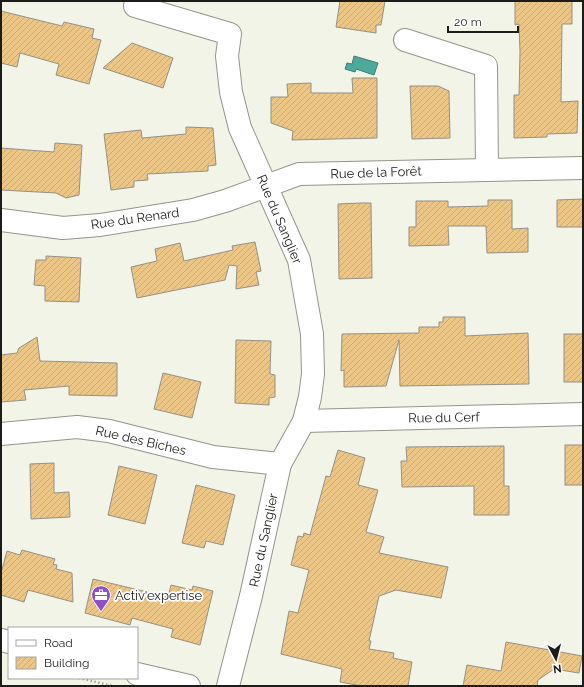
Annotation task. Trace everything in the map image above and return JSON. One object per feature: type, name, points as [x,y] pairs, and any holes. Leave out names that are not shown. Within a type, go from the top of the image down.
[{"type":"street","name":"Rue du Sanglier","points":[[135,6],[230,34],[226,56],[231,92],[240,128],[299,260],[312,334],[313,374],[310,396],[304,421],[280,464],[251,596],[228,686]]},
{"type":"street","points":[[404,40],[486,66],[487,169]]},
{"type":"street","name":"Rue de la Forêt","points":[[266,186],[299,174],[583,168]]},
{"type":"street","name":"Rue du Renard","points":[[1,220],[63,228],[100,224],[193,210],[225,201],[266,186]]},
{"type":"street","name":"Rue du Cerf","points":[[304,421],[583,414]]},
{"type":"street","name":"Rue des Biches","points":[[1,434],[77,427],[109,431],[213,457],[280,464]]},
{"type":"street","points":[[138,674],[179,685]]},
{"type":"path","points":[[83,679],[113,686]]},
{"type":"water","points":[[354,56],[378,63],[374,75],[356,69],[355,72],[345,69],[347,63],[352,64]]},
{"type":"building","points":[[340,1],[385,1],[381,25],[376,25],[376,33],[336,27]]},
{"type":"building","points":[[515,1],[572,1],[572,24],[562,24],[561,102],[578,101],[577,133],[547,134],[547,137],[514,138],[514,95],[519,95],[520,52],[519,24],[515,25]]},
{"type":"building","points":[[1,11],[62,26],[64,22],[94,29],[92,38],[101,40],[89,84],[56,75],[59,64],[20,53],[17,67],[1,63]]},
{"type":"building","points":[[132,43],[173,58],[163,88],[103,68]]},
{"type":"building","points":[[352,78],[377,78],[377,138],[292,140],[293,131],[271,123],[271,97],[288,97],[287,84],[311,83],[311,93],[353,93]]},
{"type":"building","points":[[410,86],[438,86],[449,91],[450,138],[412,139]]},
{"type":"building","points":[[186,127],[213,128],[216,165],[208,166],[208,171],[147,174],[148,180],[134,181],[134,187],[111,190],[104,134],[141,130],[142,138],[186,134]]},
{"type":"building","points":[[55,143],[82,145],[79,195],[66,198],[56,193],[1,190],[1,148],[54,152]]},
{"type":"building","points":[[583,199],[583,227],[557,227],[557,200]]},
{"type":"building","points":[[488,200],[512,200],[512,229],[528,228],[528,252],[487,253],[486,226],[448,226],[449,245],[409,246],[409,227],[416,227],[416,201],[448,201],[448,207],[488,206]]},
{"type":"building","points":[[371,203],[372,278],[339,279],[338,204]]},
{"type":"building","points":[[255,242],[261,271],[256,272],[259,285],[236,289],[237,266],[229,265],[225,280],[137,298],[131,267],[157,261],[155,249],[180,243],[184,261],[233,250],[232,246]]},
{"type":"building","points":[[46,256],[81,258],[79,302],[45,301],[45,286],[34,285],[36,260],[46,260]]},
{"type":"building","points":[[443,317],[465,317],[465,336],[528,333],[529,384],[400,386],[399,340],[386,386],[344,387],[344,370],[341,371],[342,334],[419,333],[419,327],[439,327],[439,322],[443,322]]},
{"type":"building","points":[[564,334],[583,334],[583,382],[564,382]]},
{"type":"building","points":[[37,337],[40,361],[117,363],[117,396],[69,395],[69,386],[24,390],[26,400],[1,402],[1,355],[17,353],[19,348]]},
{"type":"building","points":[[236,340],[271,341],[270,374],[275,375],[275,397],[269,398],[269,405],[235,403]]},
{"type":"building","points":[[163,373],[201,382],[192,418],[154,409]]},
{"type":"building","points":[[565,445],[583,445],[583,485],[565,485]]},
{"type":"building","points":[[504,446],[504,486],[509,486],[509,515],[474,515],[474,486],[402,487],[401,461],[407,461],[406,447]]},
{"type":"building","points":[[338,450],[365,458],[358,485],[378,490],[366,532],[384,537],[379,553],[448,567],[441,598],[396,590],[379,596],[369,641],[371,641],[369,649],[394,653],[393,658],[412,662],[408,686],[362,686],[340,682],[342,669],[281,654],[289,611],[298,613],[309,570],[291,565],[298,536],[303,537],[304,533],[310,535],[326,476],[330,477]]},
{"type":"building","points":[[54,463],[54,493],[69,492],[70,517],[31,519],[30,464]]},
{"type":"building","points":[[119,466],[157,475],[145,524],[108,515]]},
{"type":"building","points":[[196,485],[235,495],[223,545],[206,541],[204,548],[182,543]]},
{"type":"building","points":[[22,550],[55,559],[53,564],[57,565],[56,569],[72,573],[73,602],[28,590],[24,602],[1,595],[1,573],[7,551],[20,555]]},
{"type":"building","points":[[93,579],[168,597],[171,585],[192,590],[193,586],[213,591],[200,645],[171,637],[173,629],[132,618],[130,625],[85,613]]},
{"type":"building","points":[[506,642],[582,656],[579,673],[554,669],[538,680],[537,686],[463,686],[467,665],[501,671]]},
{"type":"place","name":"Activ'expertise","points":[[101,612]]}]
